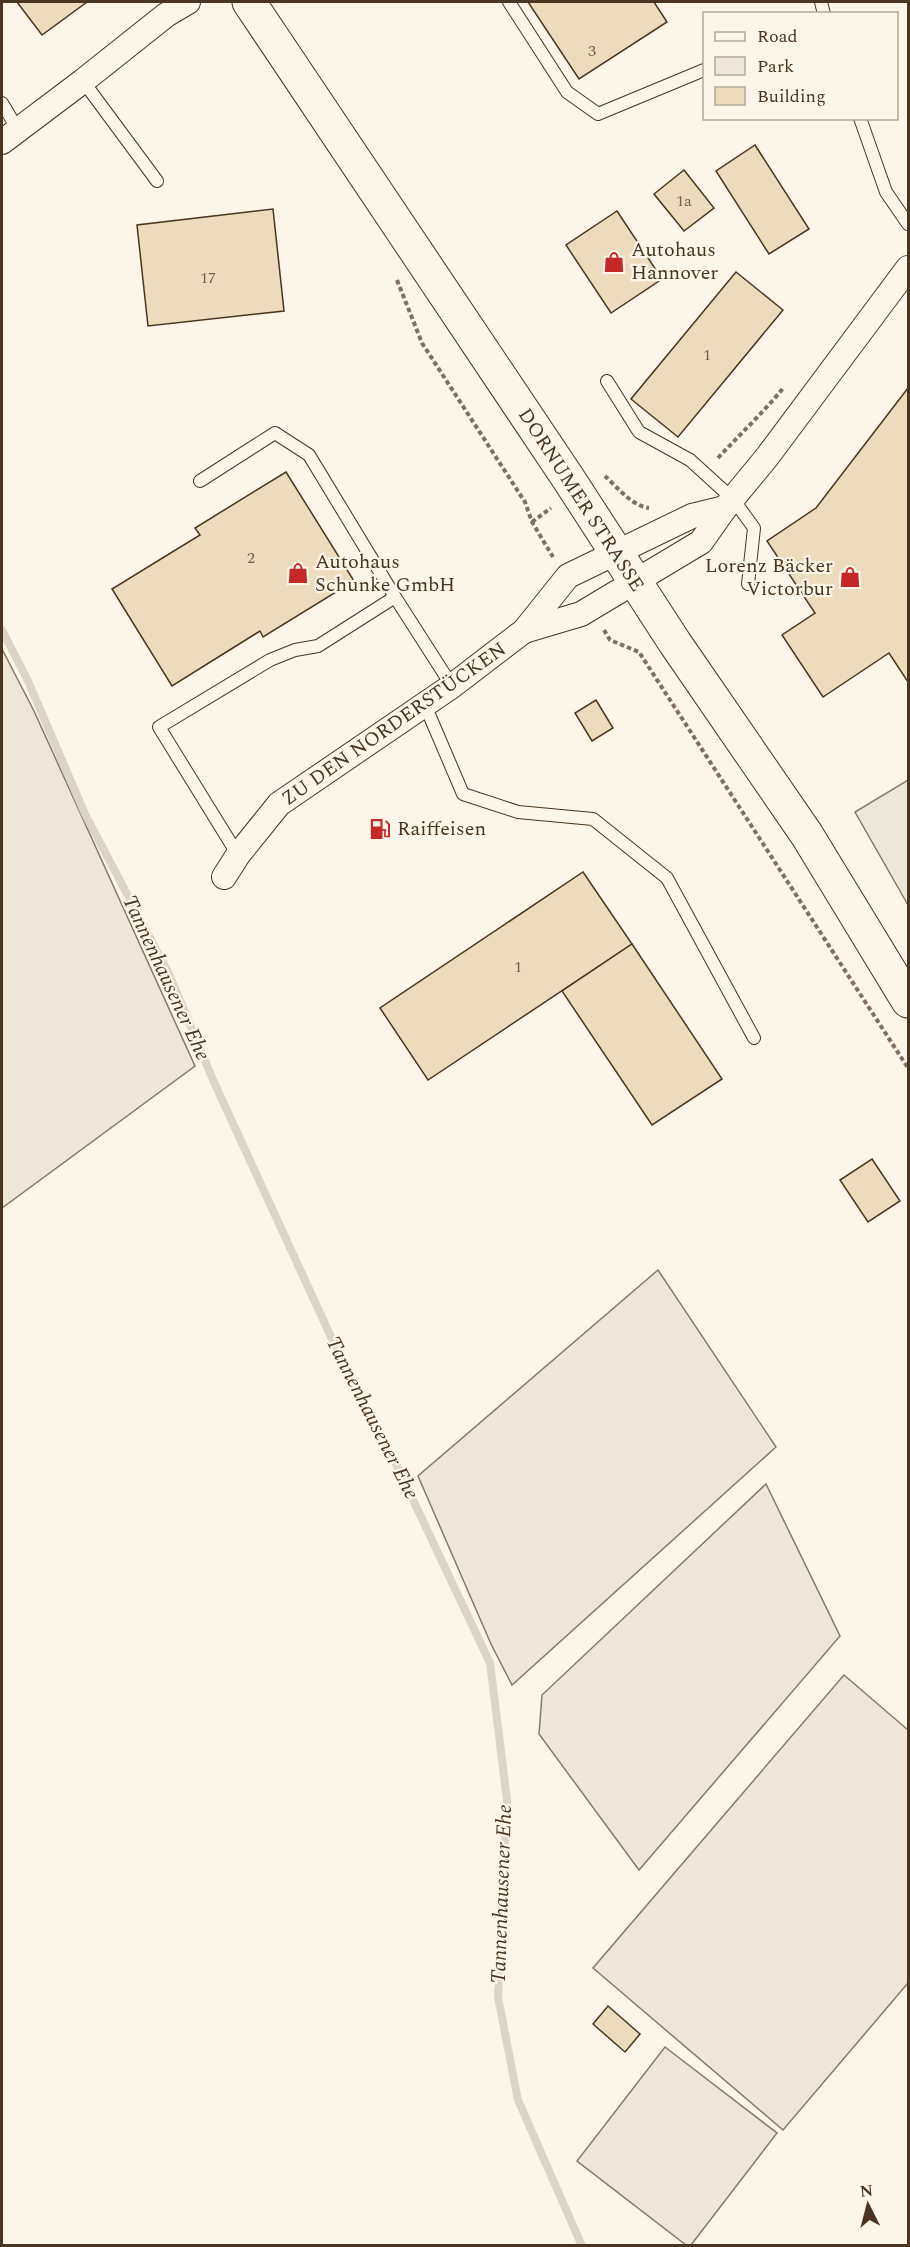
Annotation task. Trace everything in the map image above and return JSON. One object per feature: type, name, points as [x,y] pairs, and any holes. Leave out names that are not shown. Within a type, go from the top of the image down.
[{"type":"main road","name":"DORNUMER STRASSE","points":[[249,2],[634,581],[807,835],[909,1001]]},
{"type":"street","points":[[10,136],[166,15],[188,2]]},
{"type":"street","name":"ZU DEN NORDERSTÜCKEN","points":[[524,631],[581,614],[701,542],[909,268]]},
{"type":"street","name":"ZU DEN NORDERSTÜCKEN","points":[[224,877],[238,855],[279,804],[452,686],[524,631],[568,576],[692,516],[729,504]]},
{"type":"lane","points":[[509,2],[567,92],[598,114],[703,71]]},
{"type":"lane","points":[[83,81],[157,181]]},
{"type":"lane","points":[[2,103],[10,136]]},
{"type":"lane","points":[[861,120],[886,192],[909,224]]},
{"type":"lane","points":[[607,381],[639,432],[690,460],[754,528],[748,584]]},
{"type":"lane","points":[[200,481],[275,434],[309,455],[452,686]]},
{"type":"lane","points":[[238,855],[159,727],[270,660],[295,650],[318,646],[395,597]]},
{"type":"lane","points":[[425,705],[463,794],[518,812],[593,819],[667,878],[754,1038]]},
{"type":"path","points":[[393,272],[422,343],[525,502],[532,522],[568,576]]},
{"type":"path","points":[[705,474],[742,432],[761,415],[791,378]]},
{"type":"path","points":[[532,522],[602,474],[642,507],[656,509]]},
{"type":"path","points":[[591,608],[610,639],[639,652],[909,1068]]},
{"type":"green space","points":[[2,649],[34,711],[195,1066],[2,1208]]},
{"type":"green space","points":[[658,1270],[776,1447],[512,1685],[491,1644],[418,1476]]},
{"type":"green space","points":[[766,1484],[840,1636],[639,1870],[539,1734],[542,1695]]},
{"type":"green space","points":[[844,1675],[908,1730],[908,1983],[783,2130],[593,1968]]},
{"type":"green space","points":[[665,2047],[777,2133],[691,2245],[686,2245],[577,2161]]},
{"type":"shaded area","points":[[908,780],[908,905],[855,812]]},
{"type":"building","points":[[17,2],[87,2],[42,35]]},
{"type":"building","points":[[528,2],[654,2],[667,22],[579,79]]},
{"type":"building","points":[[755,145],[809,229],[769,254],[716,171]]},
{"type":"building","points":[[684,170],[714,208],[684,231],[654,194]]},
{"type":"building","points":[[273,209],[284,311],[148,326],[137,225]]},
{"type":"building","name":"Autohaus Hannover","points":[[617,211],[662,279],[611,313],[566,245]]},
{"type":"building","points":[[736,272],[783,310],[678,437],[631,399]]},
{"type":"building","name":"Lorenz Bäcker Victorbur","points":[[908,388],[908,682],[889,653],[823,697],[782,635],[815,613],[767,541],[816,508]]},
{"type":"building","points":[[286,472],[354,581],[263,637],[260,631],[172,686],[112,589],[200,535],[195,528]]},
{"type":"building","points":[[596,700],[613,728],[592,741],[575,713]]},
{"type":"building","points":[[583,872],[632,944],[428,1080],[380,1008]]},
{"type":"building","points":[[632,944],[722,1079],[652,1125],[562,991]]},
{"type":"building","points":[[872,1159],[900,1201],[868,1222],[840,1180]]},
{"type":"building","points":[[608,2006],[640,2034],[625,2052],[593,2024]]},
{"type":"waterway","name":"Tannenhausener Ehe","points":[[2,630],[28,681],[85,814],[169,974],[213,1080],[360,1400],[398,1468],[490,1663],[507,1800],[498,1997],[518,2100],[582,2246]]},
{"type":"place","name":"Autohaus Hannover","points":[[614,262]]},
{"type":"place","name":"Autohaus Schunke GmbH","points":[[298,573]]},
{"type":"place","name":"Lorenz Bäcker Victorbur","points":[[850,577]]},
{"type":"place","name":"Raiffeisen","points":[[380,829]]}]
